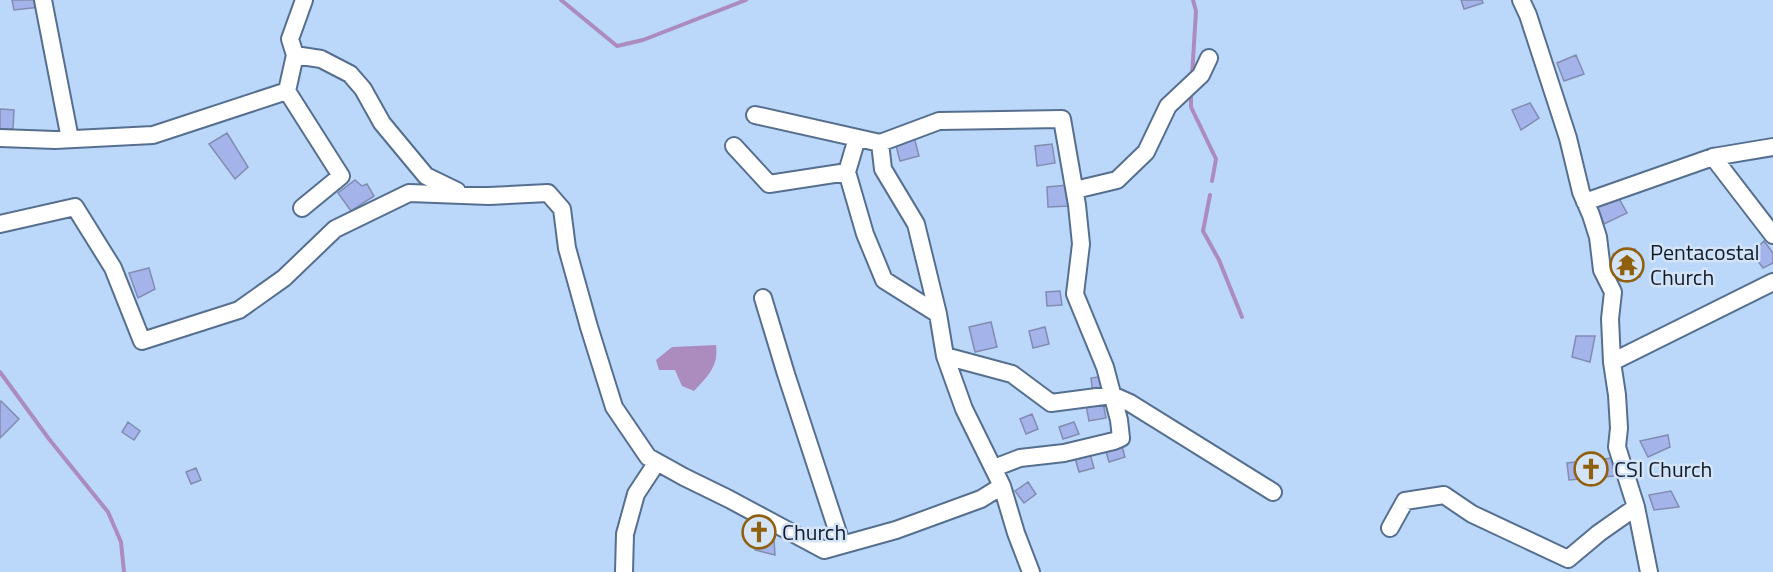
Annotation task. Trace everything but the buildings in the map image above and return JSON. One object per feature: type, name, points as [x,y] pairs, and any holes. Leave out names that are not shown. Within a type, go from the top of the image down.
[{"type":"street","points":[[43,0],[70,139]]},
{"type":"street","points":[[302,208],[340,176],[287,91],[295,55],[290,39],[304,0]]},
{"type":"street","points":[[1521,0],[1568,138],[1581,192],[1598,237],[1602,270],[1613,292],[1610,319],[1619,428],[1617,447],[1636,507],[1649,572]]},
{"type":"street","points":[[295,55],[321,59],[350,74],[363,89],[382,123],[426,176],[467,195]]},
{"type":"street","points":[[1075,190],[1117,180],[1146,152],[1168,106],[1194,82],[1209,58]]},
{"type":"street","points":[[0,138],[70,139],[153,135],[287,91]]},
{"type":"street","points":[[754,115],[880,143],[939,121],[1062,118],[1075,190],[1081,244],[1075,294],[1105,367],[1119,420],[1121,439],[1064,453],[1020,458],[994,468]]},
{"type":"street","points":[[857,138],[847,172],[865,234],[884,280],[938,314]]},
{"type":"street","points":[[880,143],[883,169],[916,224],[938,314],[945,356],[964,409],[1002,486],[1031,572]]},
{"type":"street","points":[[734,146],[769,184],[847,172]]},
{"type":"street","points":[[1585,202],[1713,157],[1773,147]]},
{"type":"street","points":[[1713,157],[1773,235]]},
{"type":"street","points":[[0,224],[75,207],[113,268],[142,341],[239,310],[284,278],[335,229],[409,193],[426,176]]},
{"type":"street","points":[[409,193],[489,196],[548,193],[562,209],[567,248],[614,407],[652,463],[729,499],[824,550],[896,530],[981,499],[1002,486]]},
{"type":"street","points":[[1612,362],[1773,282]]},
{"type":"street","points":[[763,298],[842,545]]},
{"type":"street","points":[[945,356],[1012,374],[1051,403],[1112,395],[1130,403],[1273,492]]},
{"type":"street","points":[[624,572],[625,534],[636,494],[652,463]]},
{"type":"street","points":[[1390,528],[1405,501],[1444,495],[1472,514],[1568,560],[1599,533],[1636,507]]},
{"type":"shaded area","points":[[716,345],[714,365],[694,391],[682,386],[675,370],[659,370],[656,360],[672,347]]},
{"type":"waterway","points":[[561,0],[617,46],[643,40],[746,0]]},
{"type":"waterway","points":[[1192,76],[1196,11],[1193,0]]},
{"type":"waterway","points":[[1191,92],[1191,107],[1216,159],[1212,181]]},
{"type":"waterway","points":[[1210,195],[1203,231],[1219,260],[1242,317]]},
{"type":"waterway","points":[[0,372],[49,439],[108,512],[121,542],[124,572]]},
{"type":"place","name":"Pentacostal Church","points":[[1627,265]]},
{"type":"place","name":"CSI Church","points":[[1591,469]]},
{"type":"place","name":"Church","points":[[759,532]]}]
